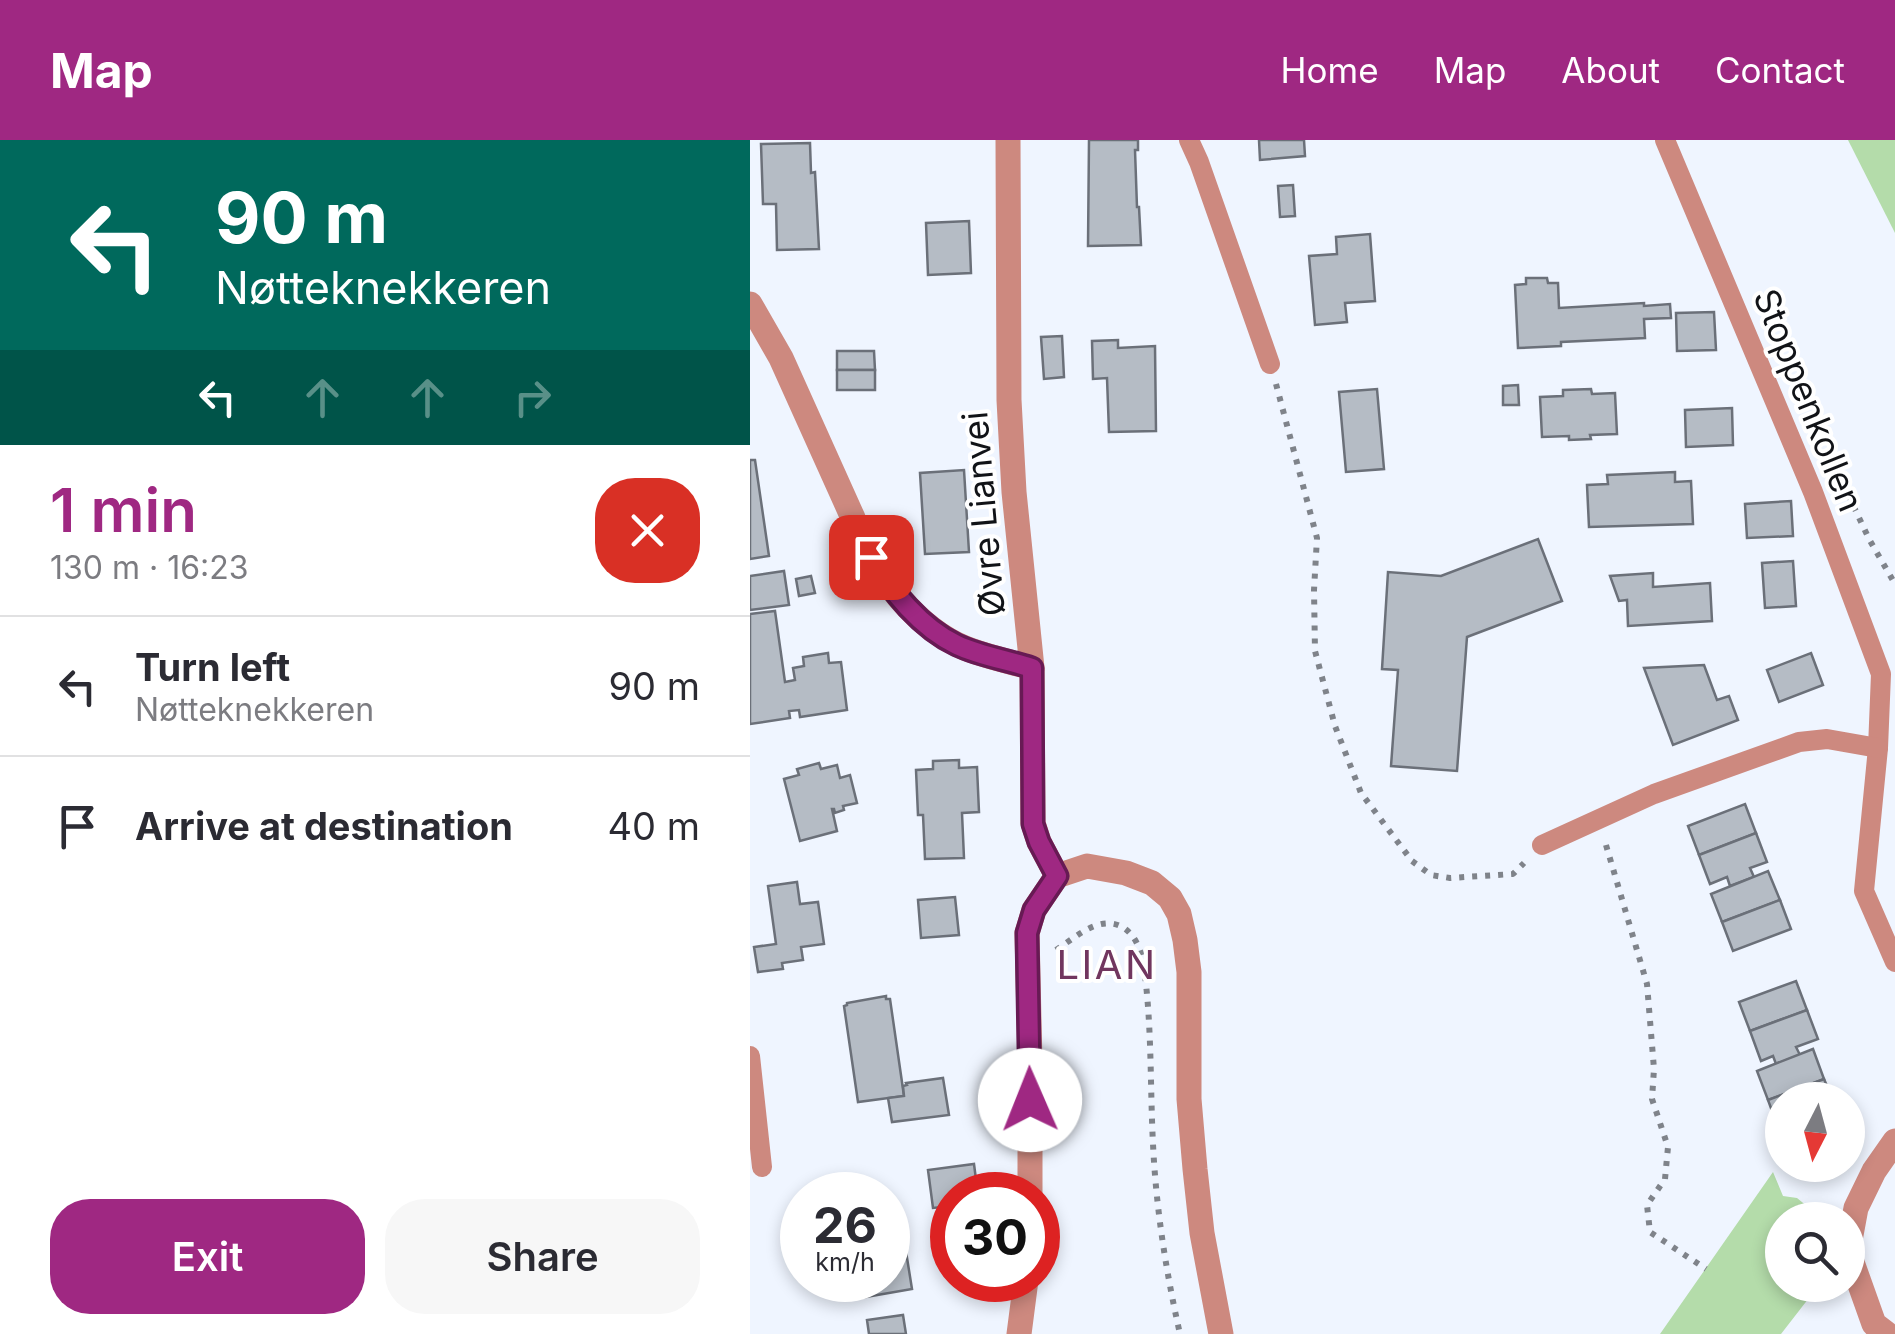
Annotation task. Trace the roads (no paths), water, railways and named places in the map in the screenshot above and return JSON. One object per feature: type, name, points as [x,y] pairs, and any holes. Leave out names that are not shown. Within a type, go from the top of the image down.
[{"type":"street","name":"Øvre Lianvei","points":[[1008,140],[1008,400],[1032,668],[1033,824],[1057,876]]},
{"type":"street","points":[[750,304],[781,358],[860,539],[882,576],[914,615],[957,645],[1032,668]]},
{"type":"street","points":[[1030,1172],[1027,933],[1034,910],[1057,876],[1087,866],[1126,872],[1163,891],[1179,914],[1186,940],[1189,1099],[1195,1170],[1221,1334]]},
{"type":"street","points":[[1887,1334],[1874,1324],[1848,1250],[1856,1208],[1895,1140]]},
{"type":"street","points":[[1019,1334],[1023,1302]]},
{"type":"lane","points":[[1188,140],[1270,364]]},
{"type":"lane","name":"Stoppenkollen","points":[[1666,140],[1804,472],[1881,674],[1864,892],[1895,962]]},
{"type":"lane","points":[[1542,844],[1654,794],[1799,742],[1826,739],[1878,748]]},
{"type":"lane","points":[[750,1056],[762,1167]]},
{"type":"district","name":"LIAN","points":[[1107,964]]}]
